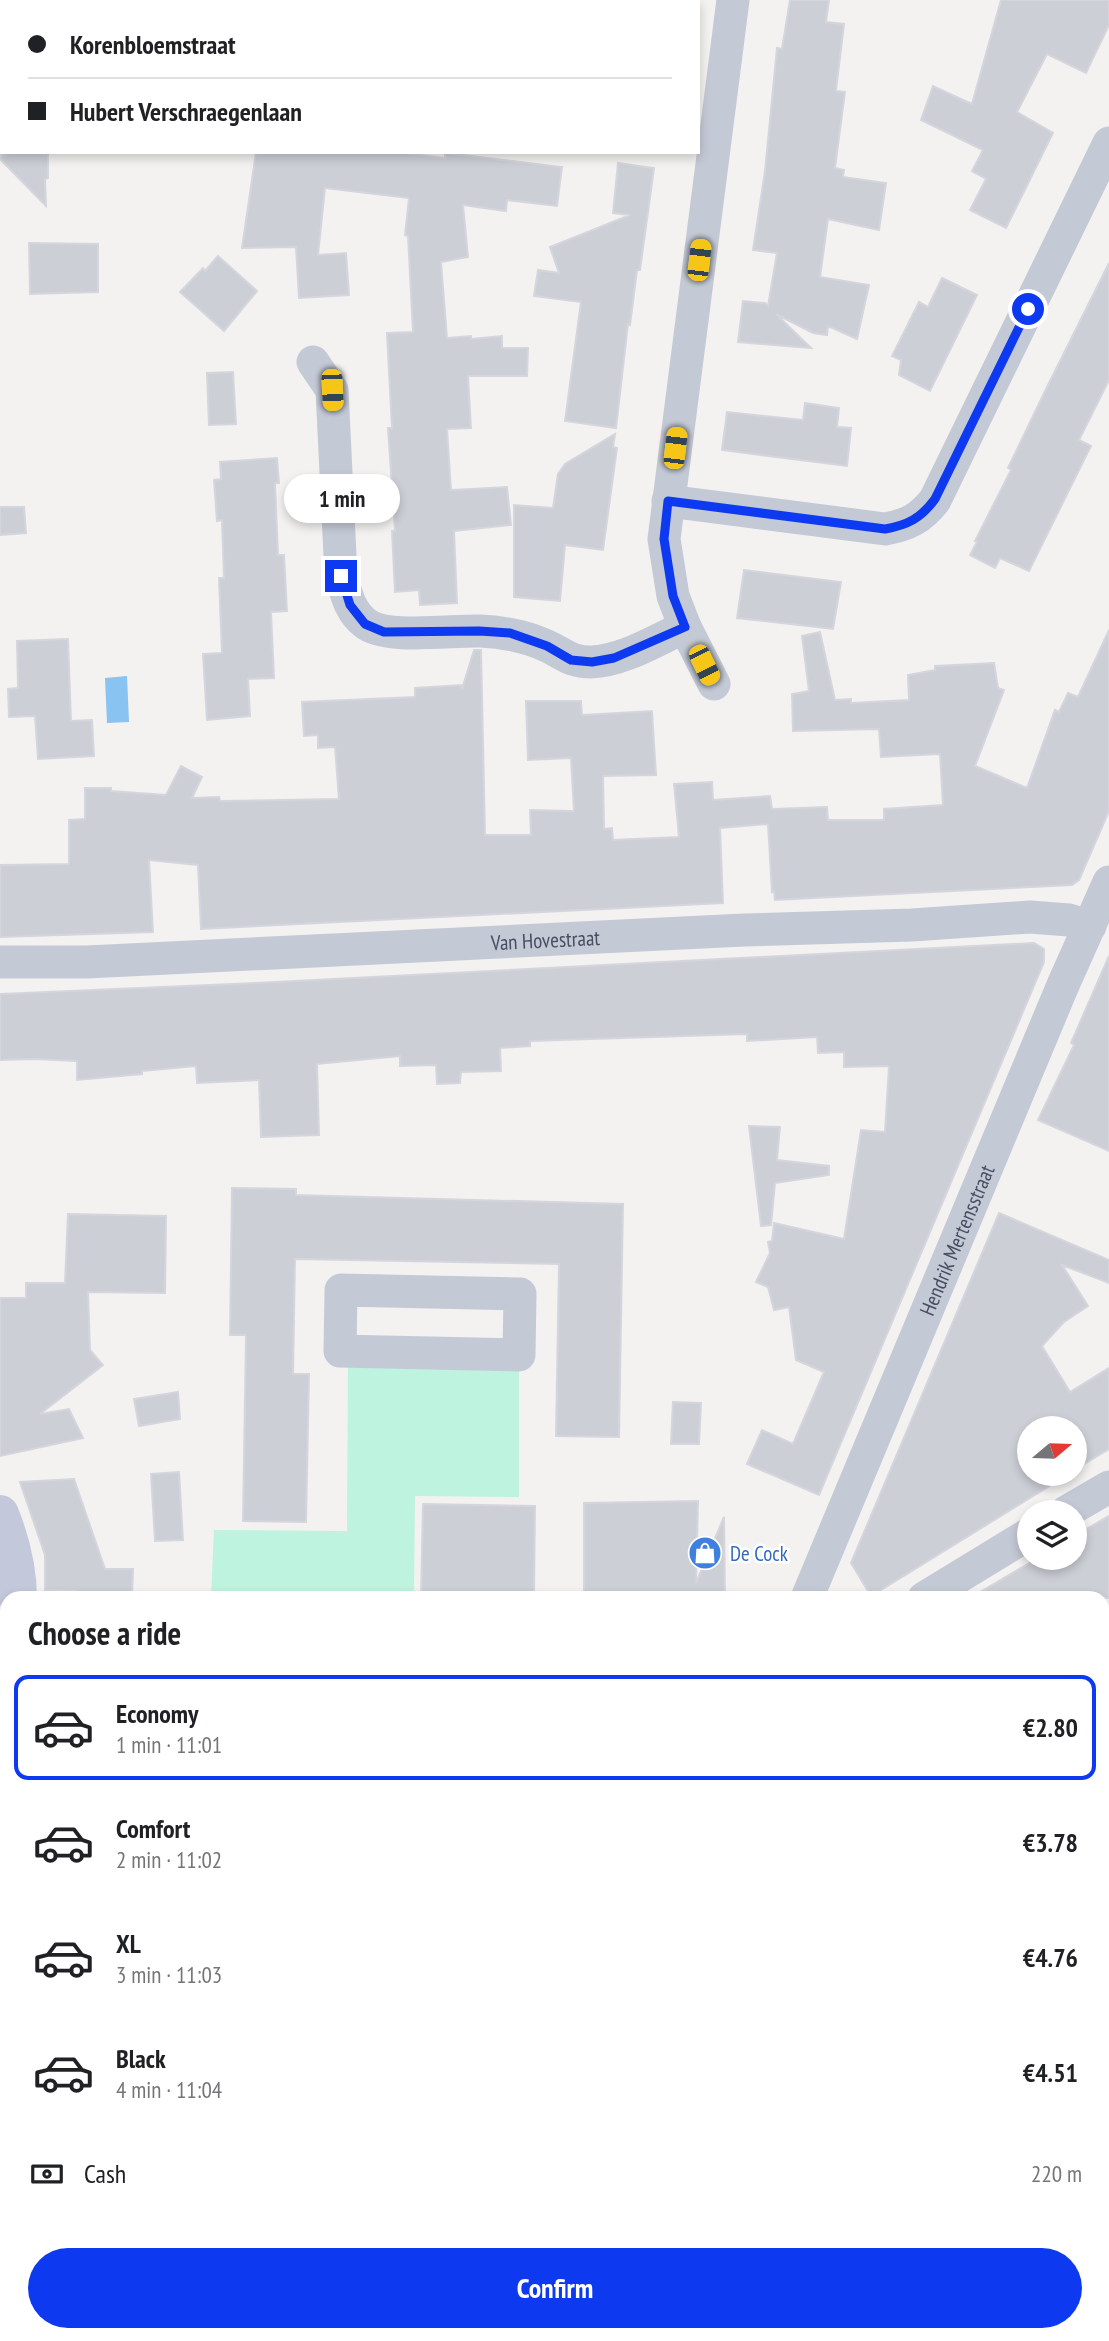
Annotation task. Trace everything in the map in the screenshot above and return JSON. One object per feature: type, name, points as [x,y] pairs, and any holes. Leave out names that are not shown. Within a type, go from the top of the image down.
[{"type":"street","points":[[714,684],[685,627],[673,596],[664,539],[707,125],[733,0]]},
{"type":"street","points":[[668,501],[885,529],[905,526],[923,515],[935,499],[1109,142]]},
{"type":"street","points":[[313,362],[332,390],[341,576],[350,605],[365,624],[384,632],[510,633],[547,646],[571,660],[592,662],[614,658],[685,627]]},
{"type":"street","name":"Hendrik Mertensstraat","points":[[810,1591],[1046,1024],[1109,883]]},
{"type":"street","name":"Van Hovestraat","points":[[0,962],[86,962],[744,930],[912,925],[1030,917],[1069,920],[1090,926]]},
{"type":"street","points":[[341,1290],[520,1294],[519,1355],[340,1351],[341,1290]]},
{"type":"street","points":[[1087,1500],[1109,1487]]},
{"type":"street","points":[[0,1514],[12,1552],[17,1591]]},
{"type":"street","points":[[935,1591],[1017,1541]]},
{"type":"green space","points":[[348,1354],[519,1355],[519,1497],[415,1496],[414,1591],[211,1591],[214,1530],[347,1531]]},
{"type":"water","points":[[127,676],[129,722],[107,723],[105,678]]},
{"type":"building","points":[[790,0],[829,0],[826,22],[844,24],[836,91],[845,92],[835,168],[844,170],[843,177],[886,183],[879,230],[828,219],[820,277],[869,285],[857,339],[828,326],[827,335],[813,333],[776,314],[811,348],[738,342],[743,301],[765,303],[768,306],[777,253],[753,250],[765,171],[777,48],[782,49]]},
{"type":"building","points":[[1001,0],[1109,0],[1109,25],[1086,73],[1047,54],[1017,112],[1053,133],[1006,228],[970,210],[986,179],[972,171],[983,150],[921,120],[933,86],[972,104]]},
{"type":"building","points":[[0,154],[48,154],[46,206],[0,159]]},
{"type":"building","points":[[256,154],[412,154],[445,158],[445,154],[453,154],[562,167],[557,206],[507,200],[506,211],[463,205],[468,257],[441,262],[447,338],[502,336],[502,348],[528,348],[527,376],[468,376],[471,428],[447,429],[451,490],[507,487],[511,525],[454,531],[457,603],[420,605],[419,590],[395,592],[387,333],[413,332],[408,236],[405,235],[409,198],[325,188],[318,255],[346,253],[349,295],[299,298],[296,247],[242,248]]},
{"type":"building","points":[[618,163],[654,168],[640,270],[637,270],[630,325],[628,324],[616,428],[565,421],[581,302],[534,296],[538,270],[559,273],[550,247],[630,215],[613,213]]},
{"type":"building","points":[[29,243],[98,244],[98,292],[30,294]]},
{"type":"building","points":[[218,256],[257,291],[224,331],[180,292]]},
{"type":"building","points":[[1109,263],[1109,380],[1079,440],[1091,446],[1029,571],[1000,558],[995,568],[970,555],[977,542],[975,541]]},
{"type":"building","points":[[942,278],[977,295],[930,391],[899,375],[901,360],[892,356],[919,302],[928,307]]},
{"type":"building","points":[[233,372],[236,424],[209,425],[207,373]]},
{"type":"building","points":[[805,403],[839,408],[837,427],[851,428],[847,466],[722,450],[727,412],[803,420]]},
{"type":"building","points":[[615,434],[613,447],[617,448],[603,550],[565,545],[560,601],[514,597],[514,505],[553,508],[558,474],[565,464]]},
{"type":"building","points":[[277,458],[279,483],[275,483],[278,555],[284,555],[287,611],[271,612],[274,678],[248,679],[250,716],[207,720],[203,654],[222,653],[219,578],[224,578],[222,520],[217,521],[214,480],[221,479],[220,462]]},
{"type":"building","points":[[0,507],[24,507],[26,533],[0,535]]},
{"type":"building","points":[[744,570],[841,582],[833,629],[737,618]]},
{"type":"building","points":[[1109,630],[1109,811],[1079,880],[1072,885],[775,900],[774,891],[772,892],[768,824],[720,828],[723,903],[201,929],[198,865],[149,860],[153,932],[0,937],[0,865],[69,864],[69,820],[85,819],[85,788],[111,788],[111,791],[166,795],[181,766],[202,777],[192,798],[219,797],[220,801],[339,799],[335,747],[318,748],[318,735],[304,736],[302,702],[415,697],[415,688],[462,685],[462,689],[474,650],[481,650],[485,835],[531,835],[530,810],[574,811],[571,758],[528,760],[526,701],[581,701],[582,715],[652,711],[656,775],[603,776],[604,829],[612,828],[613,840],[679,837],[674,784],[712,782],[713,800],[770,796],[772,809],[827,807],[828,820],[884,820],[884,809],[943,805],[940,754],[881,757],[879,729],[793,731],[792,694],[809,691],[802,636],[820,632],[835,700],[851,699],[851,703],[909,700],[908,675],[935,670],[935,666],[994,663],[998,688],[1004,690],[975,766],[1027,788],[1055,710],[1059,712],[1068,693],[1078,697]]},
{"type":"building","points":[[68,639],[71,721],[92,720],[94,756],[38,759],[35,716],[9,717],[8,689],[18,688],[17,641]]},
{"type":"building","points":[[1034,943],[1044,949],[1044,962],[819,1495],[747,1464],[762,1430],[793,1444],[824,1372],[796,1360],[789,1307],[774,1310],[768,1287],[756,1282],[770,1253],[768,1242],[772,1241],[774,1223],[844,1239],[861,1130],[885,1132],[889,1066],[844,1067],[844,1052],[818,1053],[817,1037],[747,1041],[747,1034],[530,1041],[530,1046],[500,1048],[501,1071],[461,1072],[460,1083],[437,1084],[436,1065],[400,1066],[400,1056],[317,1064],[319,1135],[261,1137],[259,1080],[197,1083],[196,1066],[77,1080],[77,1061],[0,1060],[0,994]]},
{"type":"building","points":[[1109,956],[1109,1151],[1038,1120],[1074,1045],[1071,1043]]},
{"type":"building","points":[[749,1126],[780,1127],[777,1160],[829,1166],[829,1175],[775,1183],[771,1225],[761,1226]]},
{"type":"building","points":[[232,1188],[296,1189],[296,1195],[623,1204],[619,1437],[556,1436],[559,1264],[295,1259],[293,1374],[309,1374],[306,1522],[243,1521],[246,1335],[230,1335]]},
{"type":"building","points":[[999,1213],[1109,1260],[1109,1283],[1062,1265],[1088,1306],[1064,1322],[1042,1346],[1070,1392],[1109,1368],[1109,1449],[1087,1462],[1087,1416],[1017,1416],[1017,1486],[1050,1486],[1027,1500],[1017,1500],[1017,1506],[879,1591],[868,1591],[851,1563]]},
{"type":"building","points":[[68,1214],[166,1216],[165,1293],[88,1292],[90,1350],[103,1365],[40,1414],[69,1409],[83,1438],[0,1456],[0,1298],[26,1298],[26,1283],[65,1283]]},
{"type":"building","points":[[178,1392],[180,1419],[139,1426],[134,1399]]},
{"type":"building","points":[[673,1402],[701,1403],[699,1444],[671,1444]]},
{"type":"building","points":[[179,1472],[183,1540],[155,1541],[151,1474]]},
{"type":"building","points":[[74,1479],[105,1569],[133,1569],[132,1591],[45,1590],[45,1555],[20,1482]]},
{"type":"building","points":[[698,1501],[696,1583],[724,1517],[725,1591],[584,1591],[584,1503]]},
{"type":"building","points":[[423,1504],[535,1506],[534,1591],[421,1591]]},
{"type":"building","points":[[1109,1516],[1109,1591],[982,1591],[1018,1570],[1087,1570],[1087,1529]]},
{"type":"place","name":"De Cock","points":[[705,1553]]},
{"type":"route","points":[[341,576],[350,605],[365,624],[384,632],[510,633],[547,646],[571,660],[592,662],[614,658],[685,627],[673,596],[664,539],[668,501],[885,529],[905,526],[923,515],[935,499],[1028,309]]}]
